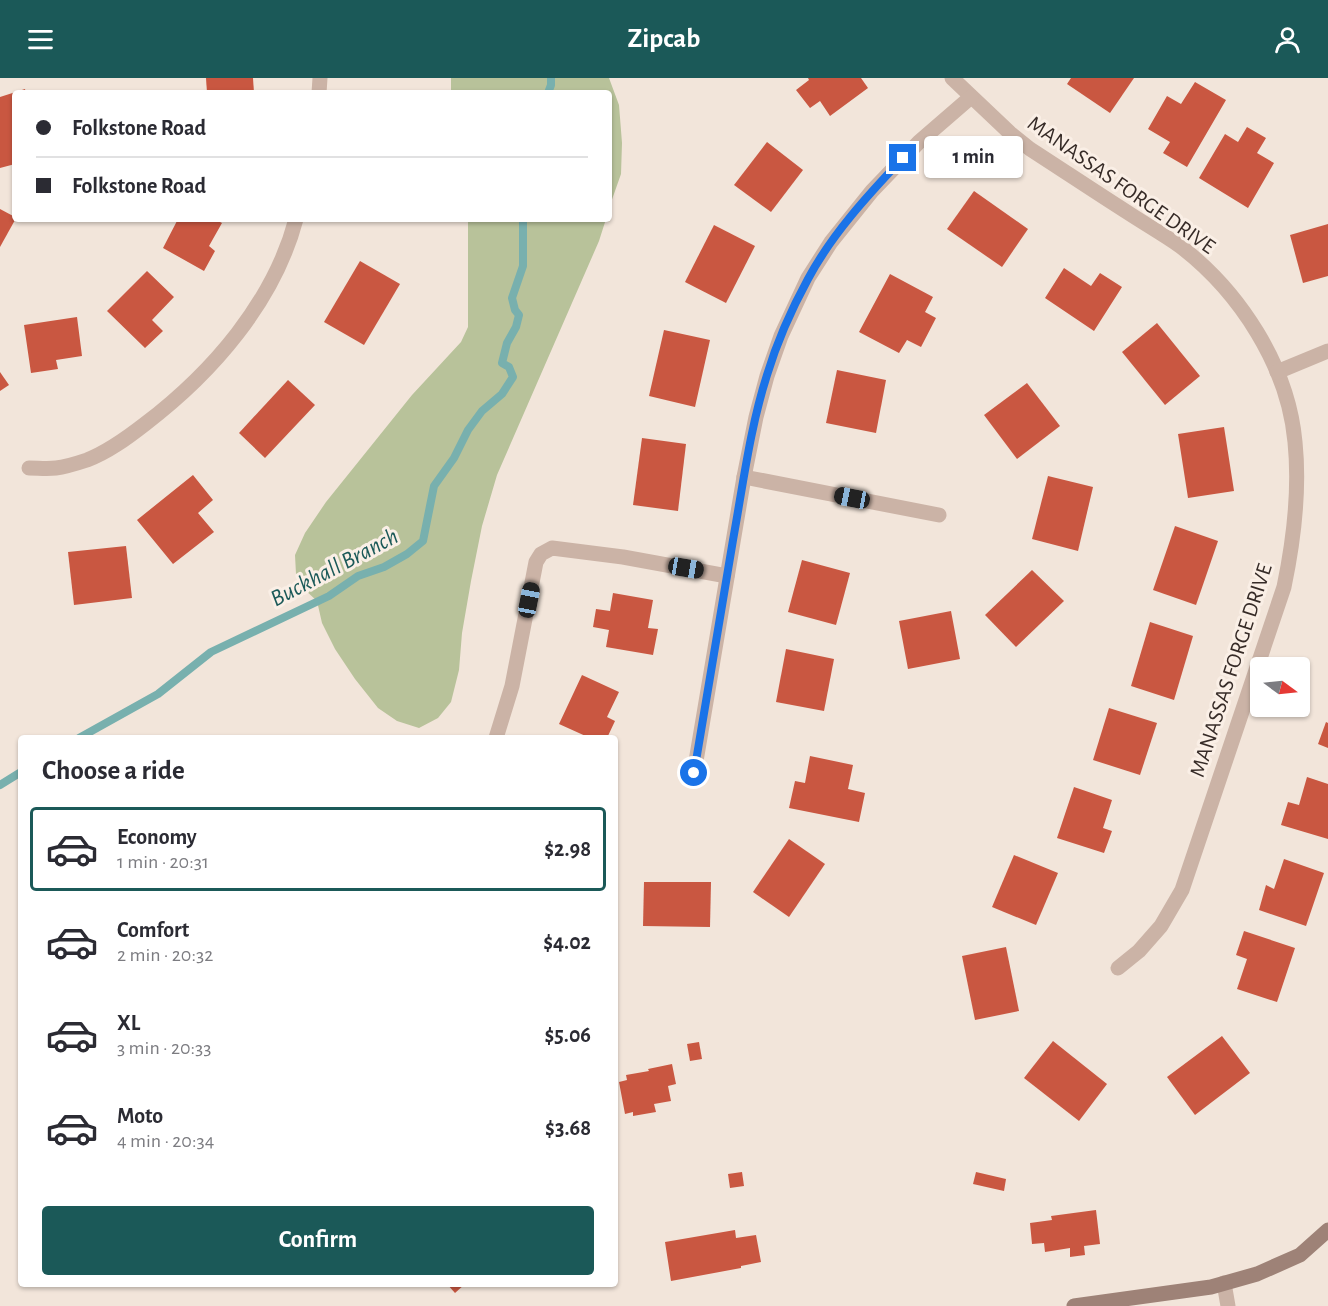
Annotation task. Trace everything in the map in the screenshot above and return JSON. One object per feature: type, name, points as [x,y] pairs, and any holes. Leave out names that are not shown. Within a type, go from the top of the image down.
[{"type":"main road","points":[[1074,1306],[1211,1287],[1257,1274],[1300,1255],[1327,1233]]},
{"type":"street","name":"MANASSAS FORGE DRIVE","points":[[952,78],[1030,149],[1180,247],[1218,280],[1245,314],[1267,350],[1288,406],[1295,441],[1297,494],[1292,546],[1284,587],[1182,890],[1161,926],[1139,951],[1118,968]]},
{"type":"street","points":[[694,773],[744,477],[766,376],[781,336],[808,278],[831,242],[872,191],[919,142],[971,97]]},
{"type":"street","points":[[29,468],[57,468],[88,460],[117,444],[185,392],[221,355],[252,314],[278,269],[295,222]]},
{"type":"street","points":[[1277,372],[1328,351]]},
{"type":"street","points":[[744,477],[939,515]]},
{"type":"street","points":[[497,735],[512,686],[536,562],[541,554],[552,548],[623,557],[727,576]]},
{"type":"street","points":[[1224,1283],[1228,1306]]},
{"type":"green space","points":[[451,78],[609,78],[619,105],[622,143],[621,174],[612,200],[612,90],[451,90]]},
{"type":"green space","points":[[468,222],[605,222],[599,241],[497,475],[482,526],[462,633],[459,670],[451,702],[438,718],[419,728],[397,721],[378,708],[355,679],[335,649],[322,623],[317,601],[304,589],[296,574],[295,555],[305,533],[326,502],[412,395],[461,342],[468,327]]},
{"type":"building","points":[[206,78],[253,78],[254,90],[207,90]]},
{"type":"building","points":[[808,78],[861,78],[868,88],[830,116],[820,101],[810,108],[796,90],[809,80]]},
{"type":"building","points":[[1071,78],[1134,78],[1110,113],[1067,84]]},
{"type":"building","points":[[1195,82],[1226,100],[1187,167],[1163,153],[1170,142],[1148,129],[1167,96],[1181,104]]},
{"type":"building","points":[[12,93],[12,165],[0,168],[0,97]]},
{"type":"building","points":[[1247,127],[1266,138],[1257,153],[1274,163],[1248,208],[1199,178],[1225,134],[1238,142]]},
{"type":"building","points":[[767,142],[803,170],[771,212],[734,185]]},
{"type":"building","points":[[974,191],[1028,229],[1002,267],[947,229]]},
{"type":"building","points":[[0,209],[12,215],[12,222],[14,222],[0,247]]},
{"type":"building","points":[[176,222],[222,223],[209,246],[215,251],[204,271],[163,248]]},
{"type":"building","points":[[1328,224],[1328,276],[1303,283],[1290,235]]},
{"type":"building","points":[[714,225],[755,246],[726,303],[685,282]]},
{"type":"building","points":[[360,261],[400,284],[364,345],[324,322]]},
{"type":"building","points":[[1064,268],[1091,286],[1100,273],[1122,287],[1094,331],[1045,298]]},
{"type":"building","points":[[147,271],[174,297],[152,320],[163,331],[145,348],[107,311]]},
{"type":"building","points":[[890,274],[933,297],[925,312],[936,318],[921,347],[907,340],[899,353],[859,332]]},
{"type":"building","points":[[77,317],[82,356],[56,360],[58,369],[31,373],[24,325]]},
{"type":"building","points":[[1157,323],[1200,376],[1165,405],[1122,352]]},
{"type":"building","points":[[664,330],[710,340],[695,407],[649,396]]},
{"type":"building","points":[[837,370],[886,380],[876,433],[826,423]]},
{"type":"building","points":[[0,372],[9,385],[0,391]]},
{"type":"building","points":[[288,380],[315,405],[265,458],[239,433]]},
{"type":"building","points":[[1027,383],[1060,426],[1017,459],[984,415]]},
{"type":"building","points":[[1224,427],[1234,491],[1188,498],[1178,434]]},
{"type":"building","points":[[642,438],[686,444],[678,511],[633,505]]},
{"type":"building","points":[[193,475],[213,500],[198,513],[214,532],[173,564],[137,520]]},
{"type":"building","points":[[1048,476],[1093,487],[1078,551],[1032,539]]},
{"type":"building","points":[[1175,526],[1218,541],[1196,605],[1153,590]]},
{"type":"building","points":[[126,546],[132,598],[74,605],[68,552]]},
{"type":"building","points":[[802,560],[850,573],[836,625],[788,612]]},
{"type":"building","points":[[1032,570],[1064,601],[1016,647],[985,615]]},
{"type":"building","points":[[613,593],[653,600],[648,628],[658,629],[653,655],[606,647],[609,630],[593,627],[596,609],[610,611]]},
{"type":"building","points":[[951,611],[960,659],[908,669],[899,621]]},
{"type":"building","points":[[1150,622],[1193,636],[1174,700],[1131,686]]},
{"type":"building","points":[[786,649],[834,659],[824,711],[776,702]]},
{"type":"building","points":[[582,675],[619,692],[607,717],[615,721],[608,735],[583,735],[559,724]]},
{"type":"building","points":[[1109,708],[1157,723],[1140,775],[1093,760]]},
{"type":"building","points":[[1326,722],[1328,723],[1328,748],[1318,744]]},
{"type":"building","points":[[810,756],[853,765],[848,789],[865,793],[859,822],[789,808],[795,781],[805,783]]},
{"type":"building","points":[[1307,777],[1328,784],[1328,839],[1281,825],[1288,802],[1299,805]]},
{"type":"building","points":[[1074,787],[1112,800],[1103,828],[1112,831],[1104,853],[1057,838]]},
{"type":"building","points":[[789,839],[825,864],[789,917],[753,892]]},
{"type":"building","points":[[1014,855],[1058,873],[1036,925],[992,907]]},
{"type":"building","points":[[1284,859],[1324,873],[1306,926],[1259,910],[1266,885],[1274,889]]},
{"type":"building","points":[[644,882],[711,882],[710,927],[643,926]]},
{"type":"building","points":[[1244,931],[1295,948],[1277,1002],[1237,989],[1247,959],[1236,955]]},
{"type":"building","points":[[1006,947],[1019,1011],[975,1020],[962,956]]},
{"type":"building","points":[[1222,1036],[1250,1073],[1195,1115],[1167,1077]]},
{"type":"building","points":[[1053,1041],[1107,1084],[1079,1121],[1024,1078]]},
{"type":"building","points":[[699,1042],[702,1059],[690,1061],[687,1044]]},
{"type":"building","points":[[672,1064],[676,1084],[668,1086],[671,1101],[654,1104],[656,1112],[633,1116],[633,1112],[625,1114],[619,1082],[627,1080],[626,1075]]},
{"type":"building","points":[[742,1172],[744,1186],[730,1188],[728,1174]]},
{"type":"building","points":[[976,1172],[1006,1179],[1004,1191],[973,1184]]},
{"type":"building","points":[[1096,1210],[1100,1244],[1084,1246],[1085,1255],[1070,1257],[1070,1248],[1045,1252],[1044,1243],[1032,1244],[1030,1223],[1052,1220],[1051,1216]]},
{"type":"building","points":[[735,1230],[736,1238],[756,1235],[761,1262],[671,1281],[665,1242]]},
{"type":"building","points":[[450,1287],[462,1287],[455,1293]]},
{"type":"waterway","name":"Buckhall Branch","points":[[549,90],[551,78]]},
{"type":"waterway","name":"Buckhall Branch","points":[[84,735],[158,694],[211,652],[329,596],[358,576],[384,567],[407,554],[423,541],[434,486],[454,458],[468,430],[482,411],[502,394],[513,377],[509,367],[502,363],[507,343],[516,327],[519,315],[512,298],[523,266],[523,222]]},
{"type":"waterway","name":"Buckhall Branch","points":[[0,785],[18,774]]},
{"type":"route","points":[[694,773],[744,477],[766,376],[781,336],[808,278],[844,225],[903,158]]}]
